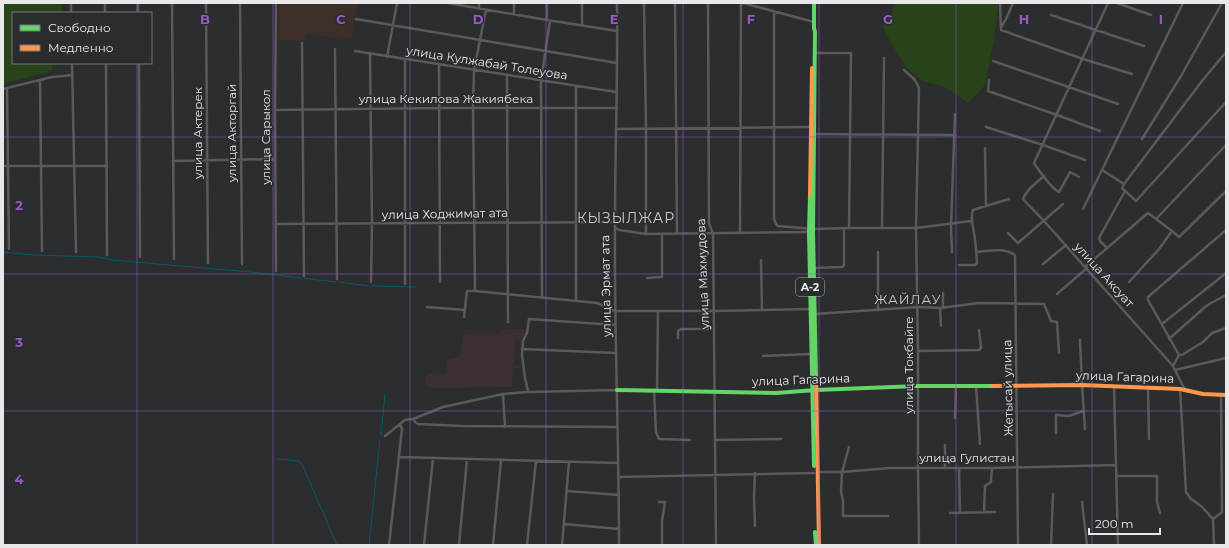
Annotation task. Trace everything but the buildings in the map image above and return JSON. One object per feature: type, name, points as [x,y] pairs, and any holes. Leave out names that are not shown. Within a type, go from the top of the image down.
[{"type":"main road","name":"A-2","points":[[814,3],[811,127],[811,354],[814,390]]},
{"type":"main road","name":"A-2","points":[[814,39],[814,134],[811,230],[815,314],[814,390],[816,545]]},
{"type":"main road","name":"улица Гагарина","points":[[617,390],[776,393],[918,386],[1114,386],[1180,389],[1226,395]]},
{"type":"main road","name":"A-2","points":[[815,472],[819,545]]},
{"type":"street","points":[[172,3],[174,259]]},
{"type":"street","name":"улица Актерек","points":[[206,3],[208,263]]},
{"type":"street","name":"улица Акторгай","points":[[240,3],[242,264]]},
{"type":"street","name":"улица Сарыкол","points":[[276,3],[276,271]]},
{"type":"street","points":[[387,57],[397,3]]},
{"type":"street","points":[[448,3],[617,31]]},
{"type":"street","points":[[479,3],[479,8]]},
{"type":"street","points":[[514,3],[514,14]]},
{"type":"street","points":[[542,298],[541,81],[548,20],[547,3]]},
{"type":"street","points":[[582,3],[582,26]]},
{"type":"street","name":"улица Эрмат ата","points":[[616,3],[618,63],[616,92],[617,129],[614,222],[619,545]]},
{"type":"street","points":[[644,3],[646,234]]},
{"type":"street","points":[[675,3],[677,233]]},
{"type":"street","name":"улица Махмудова","points":[[708,3],[709,224],[713,233],[716,545]]},
{"type":"street","points":[[740,233],[742,3],[814,23]]},
{"type":"street","points":[[1000,3],[1002,28]]},
{"type":"street","points":[[1002,28],[1013,3]]},
{"type":"street","points":[[1079,177],[1070,172],[1059,192],[1034,163],[1108,3]]},
{"type":"street","points":[[1117,3],[1151,15]]},
{"type":"street","points":[[1083,209],[1183,3]]},
{"type":"street","points":[[1142,139],[1181,76],[1222,3]]},
{"type":"street","points":[[475,290],[474,70],[486,10]]},
{"type":"street","points":[[774,11],[774,222],[778,226],[811,230]]},
{"type":"street","points":[[1051,15],[1144,46]]},
{"type":"street","points":[[356,19],[618,63]]},
{"type":"street","points":[[1002,28],[1083,59],[1132,74]]},
{"type":"street","points":[[302,43],[304,276]]},
{"type":"street","points":[[335,49],[337,279]]},
{"type":"street","name":"улица Кулжабай Толеуова","points":[[355,51],[616,92]]},
{"type":"street","points":[[1226,52],[1202,80],[1122,188],[1136,201],[1226,102]]},
{"type":"street","points":[[815,53],[852,53],[849,228]]},
{"type":"street","points":[[370,54],[372,223],[371,282]]},
{"type":"street","points":[[882,228],[884,58]]},
{"type":"street","points":[[405,60],[405,284]]},
{"type":"street","points":[[993,61],[1118,104]]},
{"type":"street","points":[[72,64],[76,252]]},
{"type":"street","points":[[106,64],[107,255]]},
{"type":"street","points":[[139,64],[140,257]]},
{"type":"street","points":[[439,65],[440,282]]},
{"type":"street","name":"улица Токбайге","points":[[904,70],[915,80],[919,88],[916,228],[918,307],[919,545]]},
{"type":"street","points":[[3,89],[52,77],[72,75]]},
{"type":"street","points":[[507,76],[508,322]]},
{"type":"street","points":[[40,80],[42,251]]},
{"type":"street","points":[[989,80],[988,91],[1100,131]]},
{"type":"street","points":[[576,86],[576,301]]},
{"type":"street","points":[[7,88],[9,249]]},
{"type":"street","name":"улица Кекилова Жакиябека","points":[[275,110],[370,108],[617,108]]},
{"type":"street","points":[[952,252],[955,114]]},
{"type":"street","points":[[617,129],[811,127]]},
{"type":"street","points":[[986,127],[1086,160]]},
{"type":"street","points":[[814,134],[955,135]]},
{"type":"street","points":[[1156,219],[1226,145]]},
{"type":"street","points":[[985,148],[986,206]]},
{"type":"street","points":[[173,161],[275,159]]},
{"type":"street","points":[[3,166],[107,166]]},
{"type":"street","points":[[1102,170],[1124,184]]},
{"type":"street","name":"улица Аксуат","points":[[1044,176],[1029,189],[1024,195],[1024,199],[1173,366],[1185,390]]},
{"type":"street","points":[[1107,248],[1099,238],[1125,190]]},
{"type":"street","points":[[1057,294],[1148,213],[1179,237],[1226,191]]},
{"type":"street","points":[[959,265],[976,265],[977,263],[971,212],[973,210],[1009,199]]},
{"type":"street","points":[[1008,232],[1018,243],[1063,204]]},
{"type":"street","points":[[615,228],[619,230],[646,234],[740,233],[844,228],[916,228],[971,221]]},
{"type":"street","name":"улица Ходжимат ата","points":[[276,224],[614,222]]},
{"type":"street","points":[[814,268],[834,268],[842,267],[844,265],[844,228]]},
{"type":"street","points":[[1179,355],[1148,300],[1148,297],[1226,230]]},
{"type":"street","points":[[1129,282],[1172,231]]},
{"type":"street","points":[[647,278],[662,277],[662,234]]},
{"type":"street","points":[[1043,264],[1066,245]]},
{"type":"street","name":"Жетысай улица","points":[[976,252],[994,250],[1010,251],[1015,255],[1018,545]]},
{"type":"street","points":[[878,252],[878,310]]},
{"type":"street","points":[[761,260],[762,310]]},
{"type":"street","points":[[1162,324],[1226,273]]},
{"type":"street","points":[[464,317],[468,291],[475,290],[597,303],[615,311],[811,309]]},
{"type":"street","points":[[941,326],[943,293]]},
{"type":"street","points":[[1169,339],[1205,307],[1226,295]]},
{"type":"street","points":[[815,314],[918,307],[942,308],[979,303],[1044,304],[1051,321],[1057,322],[1059,354]]},
{"type":"street","points":[[427,307],[465,310]]},
{"type":"street","points":[[658,311],[656,432],[660,439],[690,440]]},
{"type":"street","points":[[528,392],[522,349],[523,341],[527,333],[528,319],[616,325]]},
{"type":"street","points":[[1173,366],[1179,355],[1203,342],[1212,333],[1226,328]]},
{"type":"street","points":[[678,338],[678,331],[681,329],[714,329]]},
{"type":"street","points":[[918,351],[979,350],[981,348],[979,330]]},
{"type":"street","points":[[1080,340],[1085,429]]},
{"type":"street","points":[[522,349],[616,353]]},
{"type":"street","points":[[762,356],[811,354]]},
{"type":"street","points":[[1175,370],[1226,358]]},
{"type":"street","points":[[955,418],[956,386]]},
{"type":"street","points":[[976,386],[980,444]]},
{"type":"street","points":[[1114,386],[1118,545]]},
{"type":"street","points":[[1148,387],[1149,439]]},
{"type":"street","points":[[1180,389],[1186,492],[1213,519],[1214,545]]},
{"type":"street","name":"улица Гагарина","points":[[385,436],[404,420],[413,419],[443,407],[504,394],[617,390]]},
{"type":"street","points":[[504,394],[504,427]]},
{"type":"street","points":[[1213,519],[1222,512],[1221,395]]},
{"type":"street","points":[[1056,433],[1056,415],[1069,416],[1083,411]]},
{"type":"street","points":[[413,419],[418,424],[504,427],[617,427]]},
{"type":"street","points":[[389,545],[402,429],[400,424]]},
{"type":"street","points":[[715,440],[781,439]]},
{"type":"street","points":[[945,445],[946,468]]},
{"type":"street","points":[[849,447],[842,472],[841,491],[843,516],[888,516]]},
{"type":"street","points":[[399,457],[618,462]]},
{"type":"street","points":[[424,545],[433,458]]},
{"type":"street","points":[[459,545],[467,459]]},
{"type":"street","points":[[493,545],[501,460]]},
{"type":"street","points":[[527,545],[536,461]]},
{"type":"street","points":[[562,545],[569,462]]},
{"type":"street","name":"улица Гулистан","points":[[618,477],[842,472],[918,467],[992,468],[1116,465]]},
{"type":"street","points":[[959,468],[960,513]]},
{"type":"street","points":[[984,512],[985,486],[991,482],[992,468]]},
{"type":"street","points":[[755,473],[755,526]]},
{"type":"street","points":[[1117,476],[1157,476],[1157,502],[1160,513]]},
{"type":"street","points":[[567,491],[619,495]]},
{"type":"street","points":[[1051,545],[1053,494]]},
{"type":"street","points":[[659,502],[666,502],[662,521],[662,545]]},
{"type":"street","points":[[1082,502],[1087,545]]},
{"type":"street","points":[[950,513],[995,512]]},
{"type":"street","points":[[564,524],[619,529]]},
{"type":"shaded area","points":[[279,3],[358,3],[351,40],[307,33],[306,41],[278,40]]},
{"type":"shaded area","points":[[525,329],[525,333],[522,339],[515,340],[514,365],[521,365],[521,368],[513,368],[512,387],[435,388],[425,386],[425,377],[428,374],[447,373],[447,360],[459,357],[464,334],[500,333],[501,330]]},
{"type":"green space","points":[[3,3],[61,3],[64,12],[12,12],[12,64],[52,64],[53,69],[51,71],[3,84]]},
{"type":"green space","points":[[897,3],[997,3],[998,6],[994,40],[985,85],[968,103],[943,86],[922,81],[908,69],[892,45],[883,27]]},
{"type":"waterway","points":[[3,252],[33,255],[100,257],[112,260],[250,272],[336,282]]},
{"type":"waterway","points":[[339,282],[369,286]]},
{"type":"waterway","points":[[372,286],[415,287]]},
{"type":"waterway","points":[[381,435],[385,394]]},
{"type":"waterway","points":[[369,545],[380,440]]},
{"type":"waterway","points":[[278,459],[299,461],[302,464],[337,545]]},
{"type":"traffic: fast","points":[[814,3],[813,232],[816,377]]},
{"type":"traffic: fast","points":[[810,195],[809,232],[814,466]]},
{"type":"traffic: fast","points":[[617,390],[776,393],[918,386],[992,386]]},
{"type":"traffic: fast","points":[[815,532],[816,545]]},
{"type":"traffic: slow","points":[[810,195],[812,68]]},
{"type":"traffic: slow","points":[[816,377],[819,545]]},
{"type":"traffic: slow","points":[[992,386],[1082,385],[1180,389],[1203,394],[1226,395]]},
{"type":"district","name":"КЫЗЫЛЖАР","points":[[626,218]]},
{"type":"district","name":"ЖАЙЛАУ","points":[[908,299]]}]
